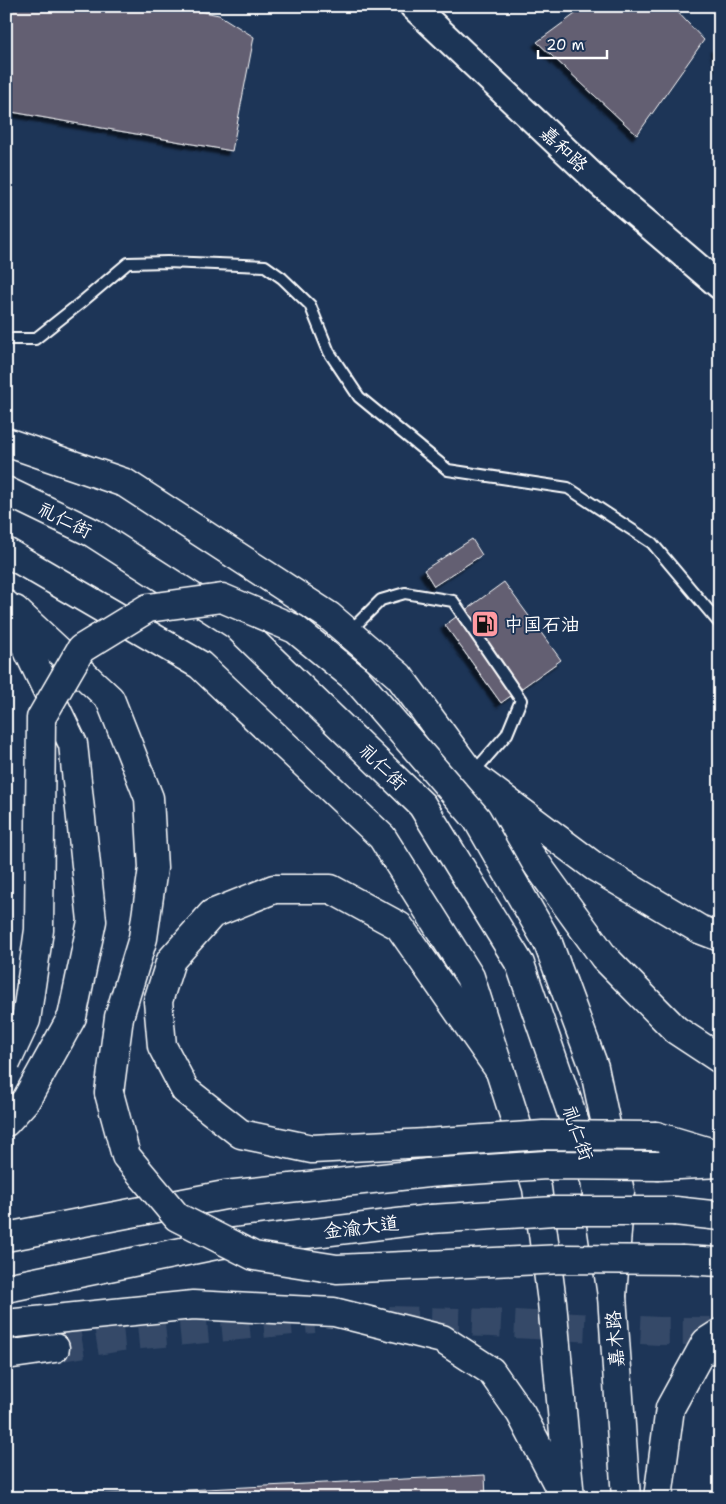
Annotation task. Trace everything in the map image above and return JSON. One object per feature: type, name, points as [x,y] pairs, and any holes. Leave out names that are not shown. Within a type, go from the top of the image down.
[{"type":"main road","points":[[6,442],[125,483],[329,616],[399,676],[604,957],[676,1030],[720,1059]]},
{"type":"main road","name":"礼仁街","points":[[6,491],[93,533],[236,625],[422,805],[520,964],[595,1181]]},
{"type":"main road","points":[[6,552],[200,665],[382,837],[470,977],[537,1188],[552,1302],[570,1498]]},
{"type":"main road","points":[[6,1063],[26,1020],[39,930],[41,718],[81,649],[148,608],[222,598],[295,629],[356,679],[477,819],[548,943],[594,1067],[620,1192],[612,1296]]},
{"type":"main road","points":[[6,604],[110,700],[149,798],[154,868],[144,938],[119,1017],[109,1093],[126,1156],[177,1217],[254,1256],[337,1269],[563,1259],[720,1262]]},
{"type":"main road","points":[[6,604],[72,744],[92,921],[72,1017],[26,1100],[6,1122]]},
{"type":"main road","points":[[472,775],[595,867],[699,929],[720,937]]},
{"type":"main road","points":[[500,1071],[399,926],[331,889],[274,889],[212,914],[171,960],[158,1002],[162,1046],[185,1090],[241,1134],[312,1149],[543,1135],[656,1136],[720,1155]]},
{"type":"main road","points":[[6,1237],[225,1195],[428,1173],[546,1165],[659,1166],[720,1163]]},
{"type":"main road","name":"嘉木路","points":[[595,1181],[612,1296],[626,1498]]},
{"type":"main road","name":"金渝大道","points":[[6,1288],[221,1244],[431,1219],[554,1211],[675,1211],[720,1216]]},
{"type":"main road","points":[[6,1324],[193,1305],[334,1312],[442,1339],[492,1371],[521,1414],[565,1498]]},
{"type":"main road","points":[[658,1498],[670,1408],[706,1342],[720,1333]]},
{"type":"main road","points":[[6,1355],[55,1348]]},
{"type":"street","name":"嘉和路","points":[[412,6],[601,184],[720,286]]},
{"type":"lane","points":[[6,339],[35,339],[128,263],[167,262],[265,266],[282,278],[310,305],[329,352],[360,397],[448,470],[568,488],[652,543],[720,624]]},
{"type":"lane","points":[[349,633],[381,600],[405,593],[453,602],[521,700],[507,734],[472,775]]},
{"type":"building","points":[[6,6],[174,6],[219,15],[254,37],[232,151],[6,111]]},
{"type":"building","points":[[586,6],[672,6],[704,40],[637,135],[537,42]]},
{"type":"building","points":[[720,47],[720,67],[715,48]]},
{"type":"building","points":[[472,539],[482,555],[434,586],[424,570]]},
{"type":"building","points":[[504,582],[561,660],[501,703],[445,625]]},
{"type":"building","points":[[485,1475],[486,1498],[27,1498]]},
{"type":"tunnel","points":[[55,1348],[121,1337],[314,1319]]},
{"type":"tunnel","points":[[389,1320],[660,1331],[720,1331]]},
{"type":"place","name":"中国石油","points":[[485,624]]}]
